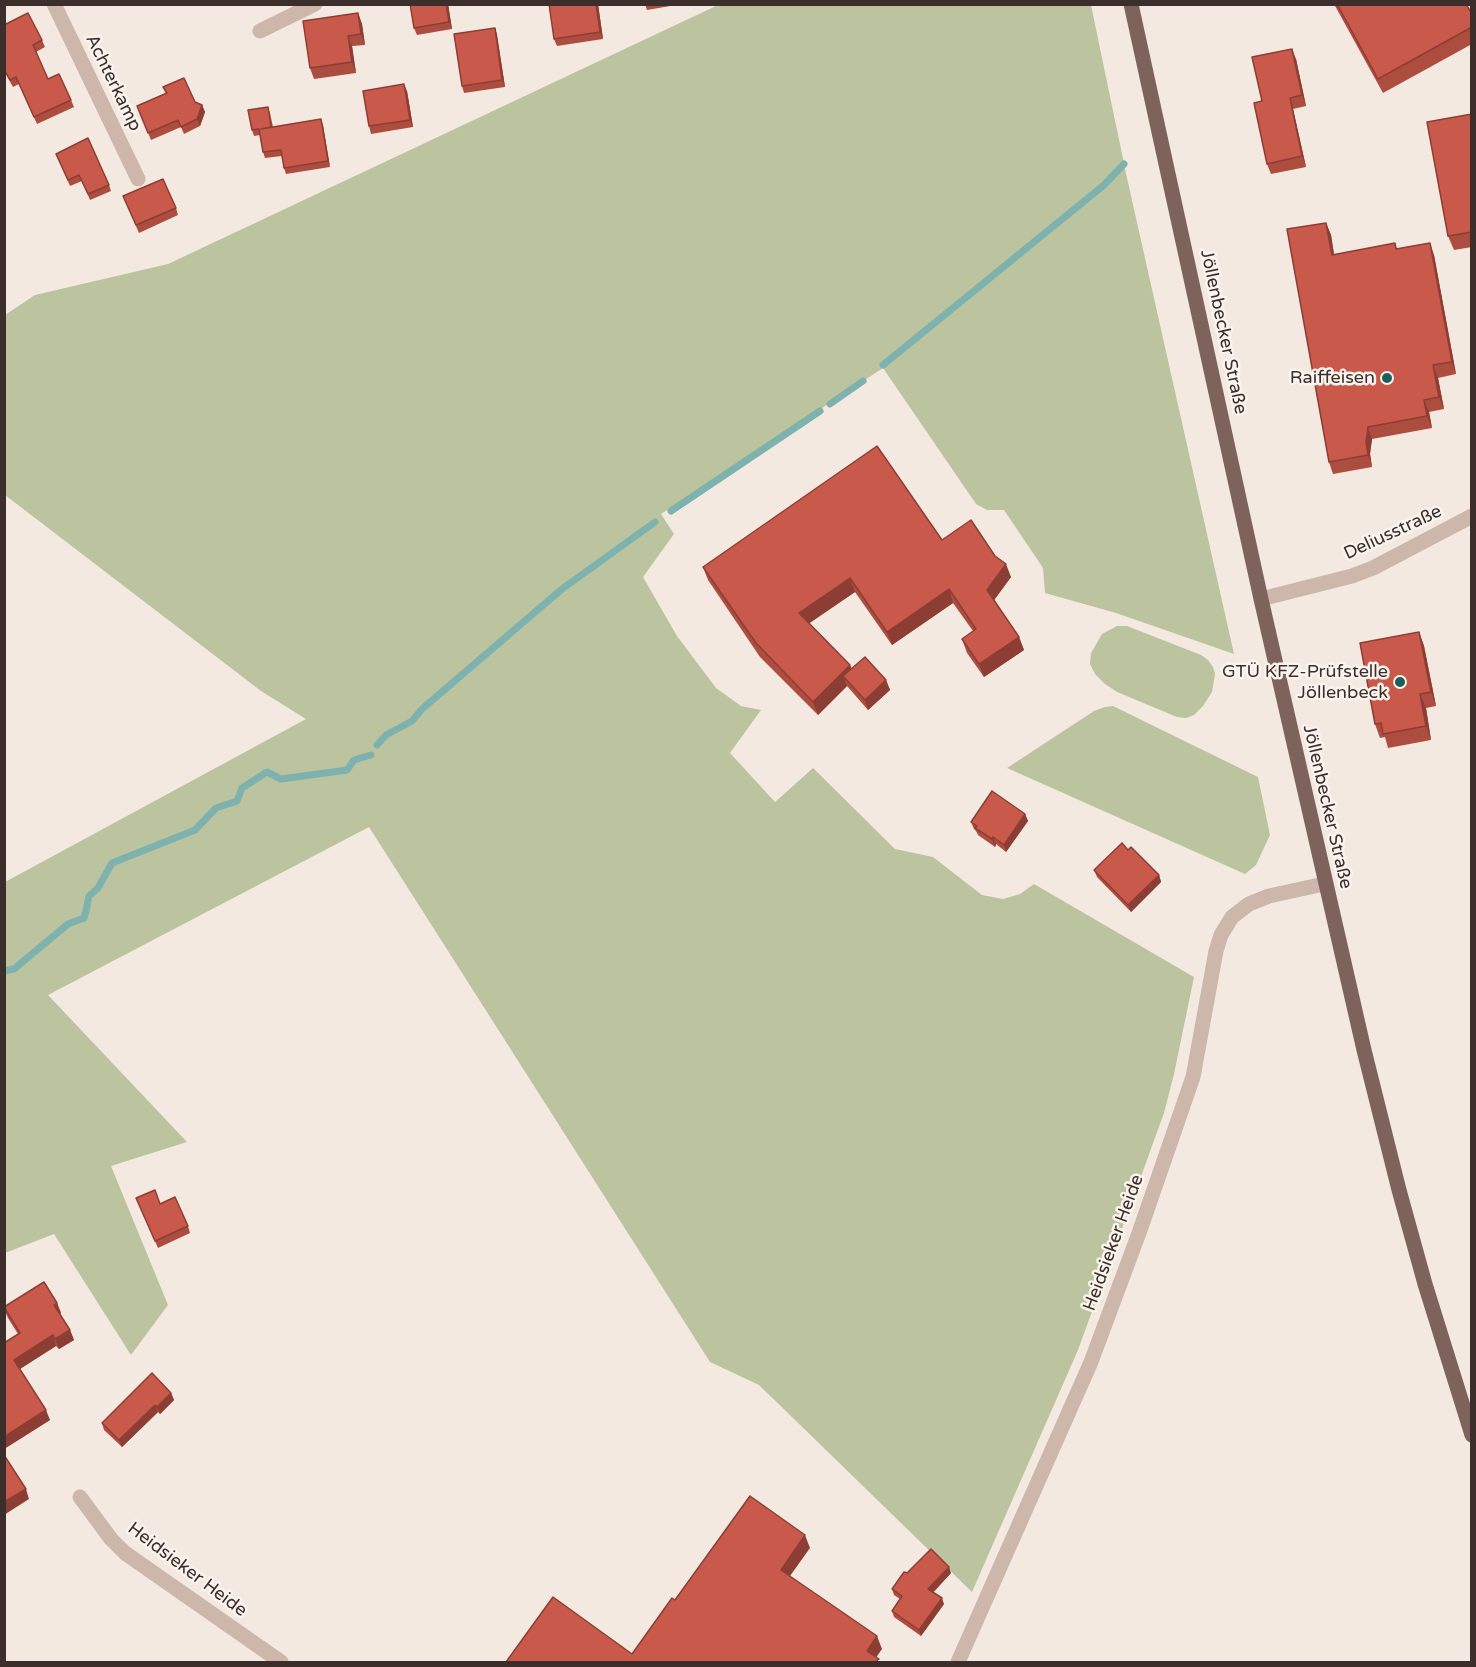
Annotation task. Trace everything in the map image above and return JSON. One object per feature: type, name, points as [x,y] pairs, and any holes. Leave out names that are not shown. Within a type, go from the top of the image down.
[{"type":"main road","name":"Jöllenbecker Straße","points":[[1131,4],[1324,884],[1399,1190],[1425,1284],[1472,1435]]},
{"type":"street","name":"Achterkamp","points":[[54,4],[138,179]]},
{"type":"street","points":[[260,31],[315,4]]},
{"type":"street","name":"Deliusstraße","points":[[1261,599],[1352,576],[1472,516]]},
{"type":"street","name":"Heidsieker Heide","points":[[958,1662],[1091,1362],[1139,1233],[1193,1077],[1216,951],[1221,935],[1232,917],[1249,904],[1269,896],[1324,884]]},
{"type":"street","name":"Heidsieker Heide","points":[[80,1497],[111,1539],[125,1553],[281,1662]]},
{"type":"green space","points":[[718,5],[1091,5],[1127,178],[1234,654],[1116,613],[1045,593],[1043,568],[1004,510],[987,510],[976,504],[883,368],[661,514],[674,534],[643,577],[677,636],[716,688],[741,706],[761,710],[730,753],[775,802],[813,768],[895,849],[933,857],[982,895],[1003,899],[1020,894],[1034,884],[1194,977],[1164,1113],[1078,1350],[972,1592],[759,1385],[710,1362],[369,827],[48,995],[187,1142],[111,1166],[168,1305],[131,1355],[54,1234],[5,1253],[5,882],[306,719],[261,691],[5,495],[5,315],[35,295],[168,264]]},
{"type":"green space","points":[[1117,626],[1127,626],[1201,655],[1208,660],[1215,674],[1212,692],[1194,715],[1186,718],[1177,717],[1117,692],[1095,674],[1090,664],[1091,653],[1102,634]]},
{"type":"green space","points":[[1113,706],[1258,777],[1270,835],[1256,865],[1245,874],[1007,768],[1094,711]]},
{"type":"building","points":[[410,4],[446,4],[449,22],[414,28]]},
{"type":"building","points":[[549,4],[596,4],[600,32],[554,39]]},
{"type":"building","points":[[1337,4],[1466,4],[1472,14],[1472,27],[1378,79]]},
{"type":"building","points":[[28,13],[42,40],[33,45],[48,79],[59,74],[71,100],[34,117],[16,77],[10,80],[4,69],[4,25]]},
{"type":"building","points":[[358,13],[361,34],[348,36],[352,62],[310,68],[303,21]]},
{"type":"building","points":[[495,28],[502,80],[462,86],[454,34]]},
{"type":"building","points":[[1292,49],[1302,95],[1290,98],[1302,156],[1267,164],[1254,103],[1262,101],[1252,57]]},
{"type":"building","points":[[184,78],[195,102],[202,105],[197,119],[181,127],[178,120],[148,133],[137,106],[167,93],[163,87]]},
{"type":"building","points":[[404,84],[410,120],[369,126],[363,91]]},
{"type":"building","points":[[268,107],[271,127],[261,129],[321,119],[328,161],[284,168],[281,150],[263,152],[259,129],[252,130],[248,110]]},
{"type":"building","points":[[1472,114],[1472,232],[1448,236],[1427,122]]},
{"type":"building","points":[[88,138],[109,185],[88,194],[79,175],[68,180],[56,154]]},
{"type":"building","points":[[163,179],[176,208],[136,225],[123,196]]},
{"type":"building","points":[[1326,223],[1332,255],[1395,243],[1396,249],[1430,243],[1452,362],[1433,365],[1439,397],[1424,400],[1427,416],[1368,427],[1366,442],[1368,455],[1329,462],[1287,229]]},
{"type":"building","points":[[877,446],[942,540],[971,520],[995,556],[1006,564],[987,590],[1019,637],[979,664],[962,639],[976,629],[949,589],[887,632],[850,578],[799,613],[850,665],[813,702],[756,643],[703,567]]},
{"type":"building","name":"GTÜ KFZ-Prüfstelle Jöllenbeck","points":[[1419,632],[1431,692],[1420,694],[1426,726],[1383,734],[1381,723],[1375,724],[1360,643]]},
{"type":"building","points":[[865,657],[886,680],[865,700],[843,676]]},
{"type":"building","points":[[992,791],[1025,814],[1004,845],[975,828],[977,826],[971,822]]},
{"type":"building","points":[[1122,843],[1128,850],[1131,847],[1159,875],[1128,905],[1094,870]]},
{"type":"building","points":[[155,1190],[160,1204],[175,1197],[188,1226],[155,1241],[136,1198]]},
{"type":"building","points":[[44,1282],[57,1303],[54,1305],[70,1330],[55,1339],[53,1335],[14,1360],[46,1410],[4,1437],[4,1343],[20,1333],[4,1307]]},
{"type":"building","points":[[152,1373],[171,1393],[157,1407],[155,1405],[119,1440],[102,1423]]},
{"type":"building","points":[[4,1455],[26,1489],[4,1502]]},
{"type":"building","points":[[750,1496],[805,1535],[781,1570],[877,1636],[867,1651],[879,1659],[875,1662],[506,1662],[553,1597],[632,1654],[672,1598],[675,1600]]},
{"type":"building","points":[[931,1549],[949,1567],[928,1589],[942,1598],[919,1630],[892,1611],[902,1596],[892,1589],[904,1572],[907,1573]]},
{"type":"waterway","points":[[883,365],[1104,185],[1124,164]]},
{"type":"waterway","points":[[830,404],[863,381]]},
{"type":"waterway","points":[[671,511],[820,411]]},
{"type":"waterway","points":[[377,745],[386,735],[412,721],[422,709],[562,589],[655,522]]},
{"type":"waterway","points":[[4,971],[14,969],[68,924],[84,918],[89,896],[98,888],[112,863],[195,830],[216,808],[237,801],[242,788],[267,772],[281,779],[347,770],[354,760],[371,755]]},
{"type":"place","name":"Raiffeisen","points":[[1387,378]]},
{"type":"place","name":"GTÜ KFZ-Prüfstelle Jöllenbeck","points":[[1400,682]]}]
